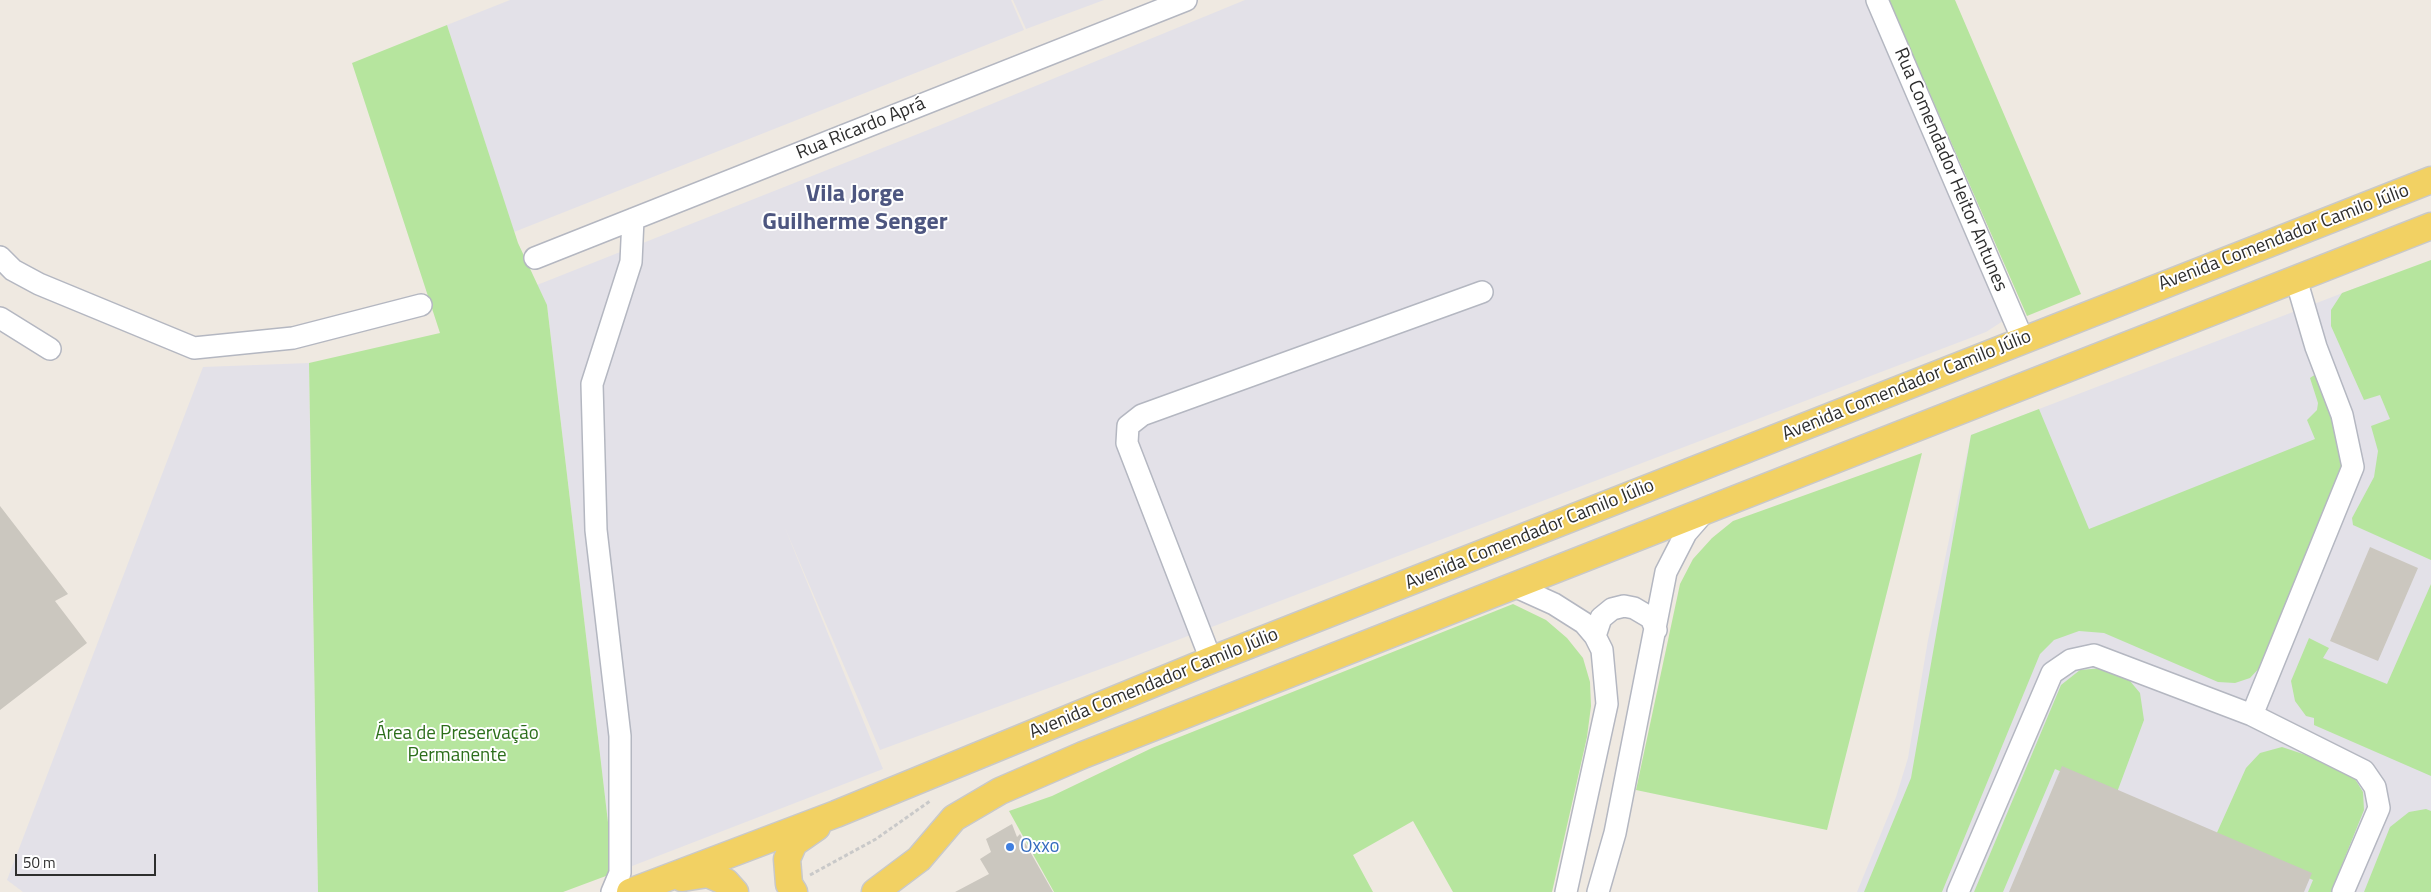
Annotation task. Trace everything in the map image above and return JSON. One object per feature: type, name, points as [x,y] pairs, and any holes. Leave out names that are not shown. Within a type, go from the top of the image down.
[{"type":"main road","name":"Avenida Comendador Camilo Júlio","points":[[630,892],[836,814],[1211,660],[2431,180]]},
{"type":"main road","name":"Avenida Comendador Camilo Júlio","points":[[875,892],[919,859],[954,818],[1000,791],[1170,719],[2431,226]]},
{"type":"main road","points":[[794,892],[789,884],[787,859],[794,843],[836,814]]},
{"type":"main road","points":[[655,882],[708,874],[726,882],[735,892]]},
{"type":"street","name":"Rua Ricardo Aprá","points":[[536,258],[1186,0]]},
{"type":"street","name":"Rua Comendador Heitor Antunes","points":[[1877,0],[2023,340]]},
{"type":"street","points":[[612,892],[620,873],[620,736],[596,530],[592,384],[631,262],[634,219]]},
{"type":"street","points":[[0,257],[13,270],[39,284],[194,348],[293,338],[421,306]]},
{"type":"street","points":[[2252,715],[2353,467],[2342,415],[2316,347],[2296,279]]},
{"type":"street","points":[[1211,660],[1127,443],[1128,426],[1142,415],[1482,292]]},
{"type":"street","points":[[0,318],[50,349]]},
{"type":"street","points":[[1598,892],[1615,833],[1666,572],[1673,555],[1686,533],[1706,510]]},
{"type":"street","points":[[1512,585],[1568,612],[1584,623],[1595,636],[1604,657],[1607,704],[1566,892]]},
{"type":"street","points":[[1595,636],[1601,618],[1612,609],[1624,606],[1634,608],[1651,618],[1656,630]]},
{"type":"street","points":[[1958,892],[2052,674],[2071,660],[2094,655],[2252,715],[2364,772],[2375,787],[2379,808],[2343,892]]},
{"type":"shaded area","points":[[510,0],[1011,0],[1024,30],[514,232],[447,25]]},
{"type":"shaded area","points":[[1013,0],[1104,0],[1026,29]]},
{"type":"shaded area","points":[[1245,0],[1868,0],[2003,305],[2003,321],[1986,332],[1125,660],[880,750],[785,528],[883,769],[614,873],[547,305],[537,285],[938,126]]},
{"type":"shaded area","points":[[2382,278],[2431,418],[2431,849],[2412,892],[1857,892],[1896,797],[1908,758],[1928,640],[1971,435]]},
{"type":"shaded area","points":[[309,363],[318,892],[23,892],[7,880],[203,367]]},
{"type":"green space","points":[[1889,0],[1955,0],[2081,294],[2027,316]]},
{"type":"green space","name":"Área de Preservação Permanente","points":[[447,25],[518,243],[547,305],[614,873],[563,892],[318,892],[309,363],[440,333],[352,63]]},
{"type":"green space","points":[[2431,260],[2431,560],[2353,525],[2352,518],[2374,477],[2378,451],[2371,426],[2390,419],[2380,395],[2364,400],[2331,326],[2331,310],[2342,293]]},
{"type":"green space","points":[[2316,374],[2340,441],[2343,469],[2263,664],[2250,678],[2235,683],[2218,682],[2104,633],[2079,631],[2054,640],[2040,654],[1942,892],[1864,892],[1911,778],[1971,435],[2039,409],[2089,529],[2315,439],[2307,420],[2317,410],[2318,403],[2310,378]]},
{"type":"green space","points":[[1922,453],[1827,830],[1636,790],[1680,584],[1693,559],[1712,538],[1733,521]]},
{"type":"green space","points":[[2431,584],[2431,776],[2314,725],[2314,718],[2306,716],[2295,701],[2291,681],[2309,638],[2329,648],[2323,658],[2387,684]]},
{"type":"green space","points":[[1513,604],[1546,620],[1567,638],[1583,658],[1590,682],[1591,706],[1587,737],[1552,892],[1453,892],[1413,821],[1353,855],[1373,892],[1054,892],[1009,811],[1052,796],[1152,748]]},
{"type":"green space","points":[[2103,668],[2125,675],[2140,693],[2144,720],[2116,795],[2055,769],[2003,892],[1974,892],[2061,685],[2080,670]]},
{"type":"green space","points":[[2282,747],[2306,755],[2355,779],[2363,792],[2364,810],[2331,892],[2308,892],[2313,880],[2215,837],[2246,768],[2260,753]]},
{"type":"green space","points":[[2426,809],[2431,811],[2431,892],[2364,892],[2390,827],[2409,812]]},
{"type":"building","points":[[0,506],[68,594],[55,601],[87,643],[0,710]]},
{"type":"building","points":[[2370,547],[2418,568],[2378,661],[2330,641]]},
{"type":"building","points":[[2062,766],[2312,873],[2304,892],[2009,892]]},
{"type":"building","points":[[1012,824],[1017,837],[1020,834],[1053,892],[955,892],[989,874],[980,859],[991,852],[986,839]]},
{"type":"place","name":"Oxxo","points":[[1010,847]]},
{"type":"district","name":"Vila Jorge Guilherme Senger","points":[[855,209]]}]
